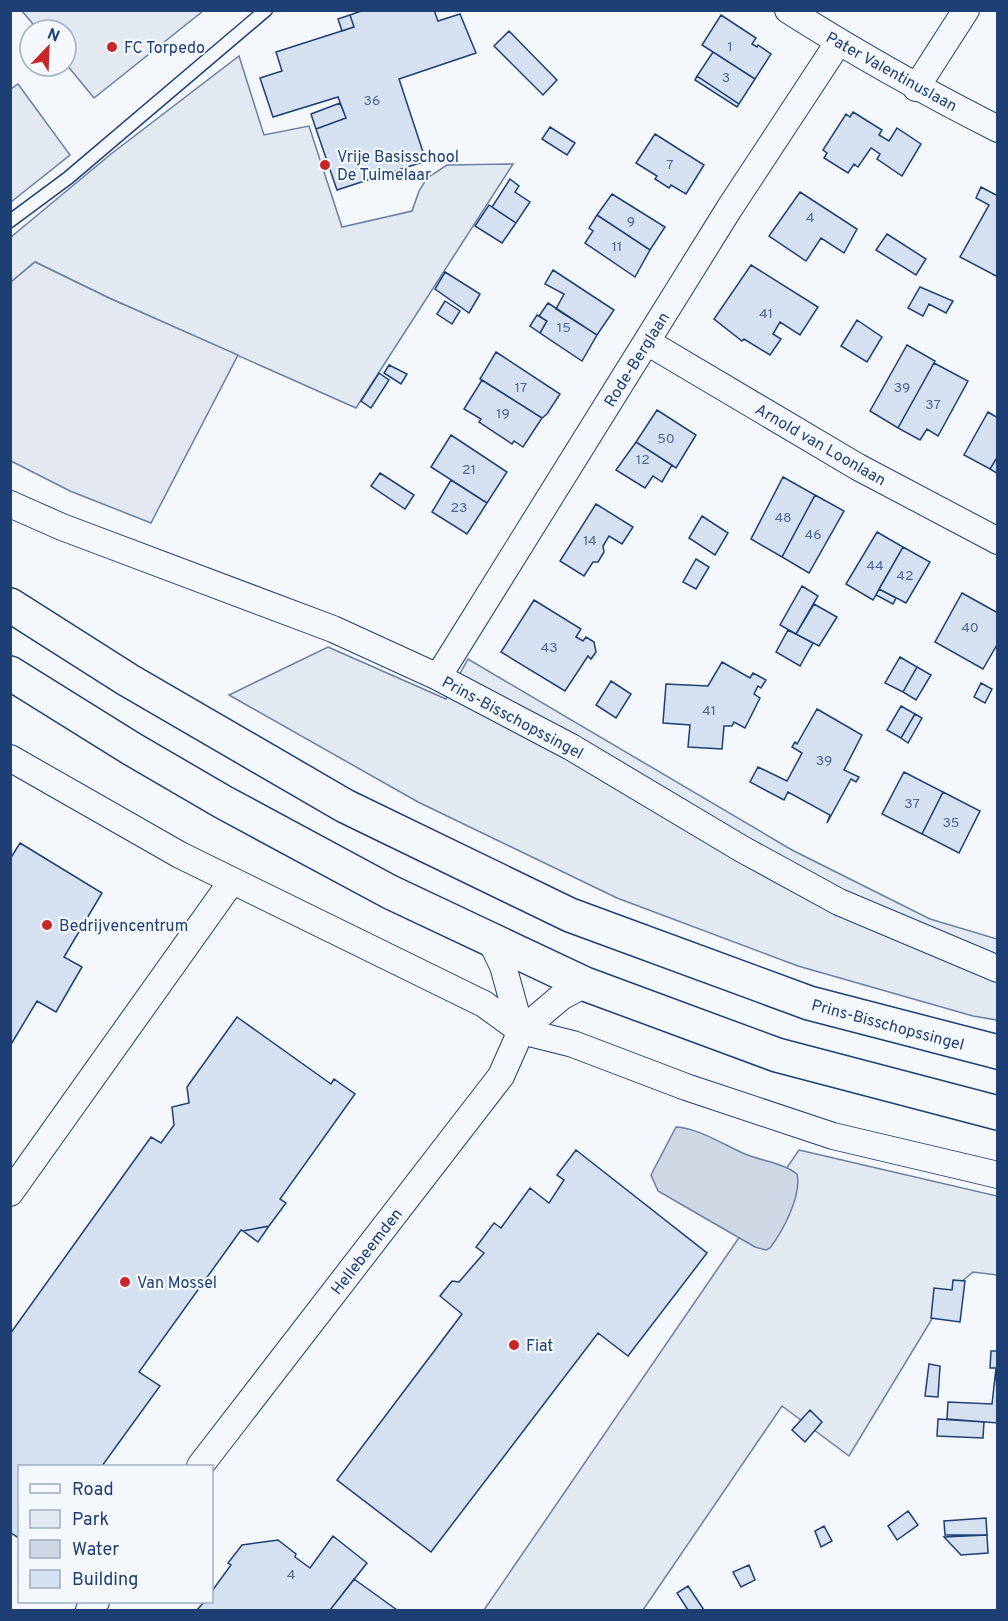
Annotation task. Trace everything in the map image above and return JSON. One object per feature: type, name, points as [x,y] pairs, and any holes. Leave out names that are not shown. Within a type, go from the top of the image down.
[{"type":"highway","name":"Prins-Bisschopssingel","points":[[10,604],[128,680],[345,806],[570,915],[809,1003],[998,1052]]},
{"type":"highway","points":[[10,673],[222,802],[390,892],[585,984],[777,1055],[998,1113]]},
{"type":"street","name":"Pater Valentinuslaan","points":[[788,10],[838,43],[916,88],[998,129]]},
{"type":"street","points":[[916,88],[966,10]]},
{"type":"street","name":"Rode-Berglaan","points":[[438,677],[729,209],[838,43]]},
{"type":"street","name":"Arnold van Loonlaan","points":[[647,342],[858,467],[998,541]]},
{"type":"street","name":"Prins-Bisschopssingel","points":[[10,504],[62,527],[333,629],[438,677],[571,747],[742,849],[838,902],[998,969]]},
{"type":"street","points":[[10,758],[153,840],[484,1004],[521,1030],[573,1044],[686,1087],[833,1136],[998,1175]]},
{"type":"street","points":[[10,1192],[232,880]]},
{"type":"street","points":[[491,941],[506,975],[521,1030]]},
{"type":"street","points":[[521,1030],[561,997],[585,984]]},
{"type":"street","name":"Hellebeemden","points":[[202,1465],[501,1076],[521,1030]]},
{"type":"lane","points":[[10,221],[68,178],[266,10]]},
{"type":"green space","name":"FC Torpedo","points":[[22,11],[203,11],[94,98],[78,78],[78,18],[28,18]]},
{"type":"green space","name":"Vrije Basisschool De Tuimelaar","points":[[239,56],[264,135],[309,126],[342,227],[412,211],[419,191],[427,178],[447,165],[513,164],[356,408],[109,298],[35,262],[11,282],[11,237],[111,154]]},
{"type":"green space","points":[[18,84],[70,155],[11,202],[11,89]]},
{"type":"green space","points":[[328,647],[446,699],[468,659],[792,850],[930,919],[997,939],[997,1020],[973,1016],[798,966],[617,898],[418,802],[229,695]]},
{"type":"green space","points":[[799,1150],[997,1196],[997,1275],[973,1272],[947,1294],[849,1456],[782,1406],[643,1610],[484,1610]]},
{"type":"shaded area","points":[[35,262],[109,298],[238,355],[151,523],[70,491],[11,461],[11,282]]},
{"type":"water","points":[[676,1127],[702,1134],[797,1174],[798,1183],[794,1202],[786,1223],[770,1248],[766,1250],[755,1247],[658,1191],[651,1175]]},
{"type":"building","points":[[364,10],[434,10],[438,21],[460,14],[476,53],[399,79],[426,161],[337,190],[316,129],[346,118],[338,97],[273,117],[260,78],[282,71],[276,52],[354,27],[350,15]]},
{"type":"building","points":[[350,15],[354,27],[342,31],[338,19]]},
{"type":"building","points":[[721,15],[756,38],[752,44],[757,47],[758,45],[771,54],[755,79],[702,45]]},
{"type":"building","points":[[509,31],[557,80],[543,95],[494,46]]},
{"type":"building","points":[[713,52],[755,79],[739,104],[697,76]]},
{"type":"building","points":[[697,76],[739,104],[737,107],[695,80]]},
{"type":"building","points":[[340,103],[346,118],[316,129],[311,114]]},
{"type":"building","points":[[853,112],[882,130],[879,135],[889,141],[897,128],[921,144],[902,176],[877,159],[880,154],[871,148],[858,167],[854,164],[848,173],[824,158],[827,153],[823,150],[846,114],[850,117]]},
{"type":"building","points":[[550,127],[575,143],[567,155],[542,139]]},
{"type":"building","points":[[655,134],[704,165],[686,194],[671,185],[669,188],[655,179],[657,176],[636,163]]},
{"type":"building","points":[[510,179],[519,186],[515,192],[530,202],[516,223],[492,207]]},
{"type":"building","points":[[981,187],[998,196],[998,277],[960,257],[989,205],[976,198]]},
{"type":"building","points":[[800,192],[857,229],[844,253],[821,238],[806,261],[769,236]]},
{"type":"building","points":[[612,194],[665,227],[650,250],[597,215]]},
{"type":"building","points":[[489,205],[516,223],[502,243],[475,226]]},
{"type":"building","points":[[597,215],[650,250],[635,277],[585,243],[593,231],[589,228]]},
{"type":"building","points":[[887,234],[926,259],[916,275],[876,250]]},
{"type":"building","points":[[751,265],[818,307],[800,335],[780,322],[773,334],[781,339],[770,355],[744,339],[742,341],[714,319]]},
{"type":"building","points":[[553,270],[614,310],[597,335],[556,309],[564,294],[545,284]]},
{"type":"building","points":[[445,272],[480,294],[469,313],[435,289]]},
{"type":"building","points":[[920,287],[953,301],[946,313],[929,304],[923,316],[908,308]]},
{"type":"building","points":[[445,301],[460,311],[452,324],[437,314]]},
{"type":"building","points":[[548,303],[597,335],[582,361],[540,333],[547,321],[539,316]]},
{"type":"building","points":[[537,315],[547,321],[540,333],[530,326]]},
{"type":"building","points":[[857,320],[882,337],[867,362],[841,346]]},
{"type":"building","points":[[907,345],[935,361],[898,428],[870,411]]},
{"type":"building","points":[[496,352],[560,394],[542,418],[480,379]]},
{"type":"building","points":[[934,363],[968,381],[938,436],[927,429],[920,440],[898,428]]},
{"type":"building","points":[[389,365],[407,374],[401,384],[384,373]]},
{"type":"building","points":[[379,373],[389,380],[371,408],[361,401]]},
{"type":"building","points":[[482,380],[542,418],[523,447],[514,441],[512,444],[479,422],[481,419],[464,409]]},
{"type":"building","points":[[657,410],[696,435],[676,468],[636,442]]},
{"type":"building","points":[[988,412],[998,418],[998,456],[990,469],[964,455]]},
{"type":"building","points":[[451,435],[507,472],[487,503],[431,467]]},
{"type":"building","points":[[636,442],[672,465],[662,482],[653,476],[645,488],[616,470]]},
{"type":"building","points":[[998,456],[998,474],[990,469]]},
{"type":"building","points":[[380,473],[414,495],[405,509],[371,486]]},
{"type":"building","points":[[783,477],[815,495],[782,557],[751,539]]},
{"type":"building","points":[[451,480],[487,503],[467,534],[432,512]]},
{"type":"building","points":[[815,495],[844,511],[809,573],[782,557]]},
{"type":"building","points":[[596,504],[633,527],[622,544],[609,536],[598,562],[593,562],[584,576],[560,561]]},
{"type":"building","points":[[702,516],[728,533],[715,555],[689,538]]},
{"type":"building","points":[[877,532],[903,547],[873,600],[846,584]]},
{"type":"building","points":[[903,547],[930,562],[906,603],[879,589]]},
{"type":"building","points":[[696,559],[709,567],[696,589],[683,582]]},
{"type":"building","points":[[802,586],[818,596],[796,634],[780,625]]},
{"type":"building","points":[[879,589],[896,598],[893,604],[876,595]]},
{"type":"building","points":[[962,593],[998,613],[998,643],[983,669],[935,642]]},
{"type":"building","points":[[534,600],[581,629],[576,637],[583,641],[586,637],[594,642],[596,652],[591,659],[588,656],[565,691],[501,652]]},
{"type":"building","points":[[814,604],[837,617],[819,646],[796,634]]},
{"type":"building","points":[[788,630],[813,643],[800,666],[776,652]]},
{"type":"building","points":[[900,657],[917,667],[903,692],[885,683]]},
{"type":"building","points":[[722,662],[750,678],[753,673],[766,680],[761,688],[758,686],[754,694],[760,698],[745,728],[734,722],[732,726],[724,726],[722,749],[688,747],[690,725],[663,723],[666,684],[708,686]]},
{"type":"building","points":[[917,667],[931,675],[916,700],[903,692]]},
{"type":"building","points":[[611,681],[631,694],[616,718],[596,705]]},
{"type":"building","points":[[981,683],[992,689],[985,703],[974,697]]},
{"type":"building","points":[[901,706],[915,714],[901,738],[887,730]]},
{"type":"building","points":[[817,709],[862,735],[844,770],[859,777],[856,782],[851,779],[827,823],[830,815],[788,792],[784,800],[750,782],[758,767],[787,781],[802,753],[792,747],[795,742],[797,744]]},
{"type":"building","points":[[915,714],[922,718],[908,743],[901,738]]},
{"type":"building","points":[[904,772],[943,792],[922,834],[882,814]]},
{"type":"building","points":[[943,792],[980,811],[959,853],[922,834]]},
{"type":"building","name":"Bedrijvencentrum","points":[[20,843],[102,893],[64,957],[82,967],[56,1012],[37,1001],[10,1046],[10,859]]},
{"type":"building","name":"Van Mossel","points":[[237,1017],[331,1084],[334,1079],[355,1094],[280,1199],[286,1203],[269,1226],[241,1230],[139,1372],[160,1386],[103,1465],[18,1465],[18,1538],[10,1532],[10,1334],[151,1137],[161,1143],[174,1125],[172,1107],[189,1103],[187,1087]]},
{"type":"building","name":"Fiat","points":[[576,1150],[707,1253],[628,1356],[598,1333],[431,1552],[337,1480],[462,1314],[440,1296],[452,1281],[459,1282],[484,1253],[476,1247],[494,1223],[501,1228],[530,1188],[549,1203],[564,1180],[557,1175]]},
{"type":"building","points":[[269,1226],[258,1242],[243,1231]]},
{"type":"building","points":[[953,1280],[965,1281],[960,1322],[931,1318],[934,1288],[952,1290]]},
{"type":"building","points":[[991,1351],[998,1351],[998,1368],[990,1368]]},
{"type":"building","points":[[929,1364],[940,1366],[938,1397],[925,1396]]},
{"type":"building","points":[[996,1368],[998,1423],[947,1419],[948,1402],[992,1404]]},
{"type":"building","points":[[810,1410],[822,1422],[805,1442],[792,1430]]},
{"type":"building","points":[[938,1419],[984,1422],[983,1438],[937,1436]]},
{"type":"building","points":[[908,1511],[918,1525],[897,1540],[888,1526]]},
{"type":"building","points":[[986,1518],[987,1535],[945,1535],[944,1521]]},
{"type":"building","points":[[824,1526],[832,1541],[821,1547],[815,1531]]},
{"type":"building","points":[[987,1535],[988,1553],[961,1555],[944,1537]]},
{"type":"building","points":[[333,1536],[367,1563],[330,1610],[197,1610],[203,1603],[213,1603],[213,1590],[231,1565],[228,1563],[242,1545],[278,1540],[310,1568]]},
{"type":"building","points":[[749,1565],[755,1580],[741,1587],[733,1572]]},
{"type":"building","points":[[354,1579],[397,1610],[330,1610]]},
{"type":"building","points":[[688,1586],[704,1610],[688,1610],[677,1593]]},
{"type":"place","name":"FC Torpedo","points":[[112,47]]},
{"type":"place","name":"Vrije Basisschool De Tuimelaar","points":[[325,165]]},
{"type":"place","name":"Bedrijvencentrum","points":[[47,925]]},
{"type":"place","name":"Van Mossel","points":[[125,1282]]},
{"type":"place","name":"Fiat","points":[[514,1345]]}]
